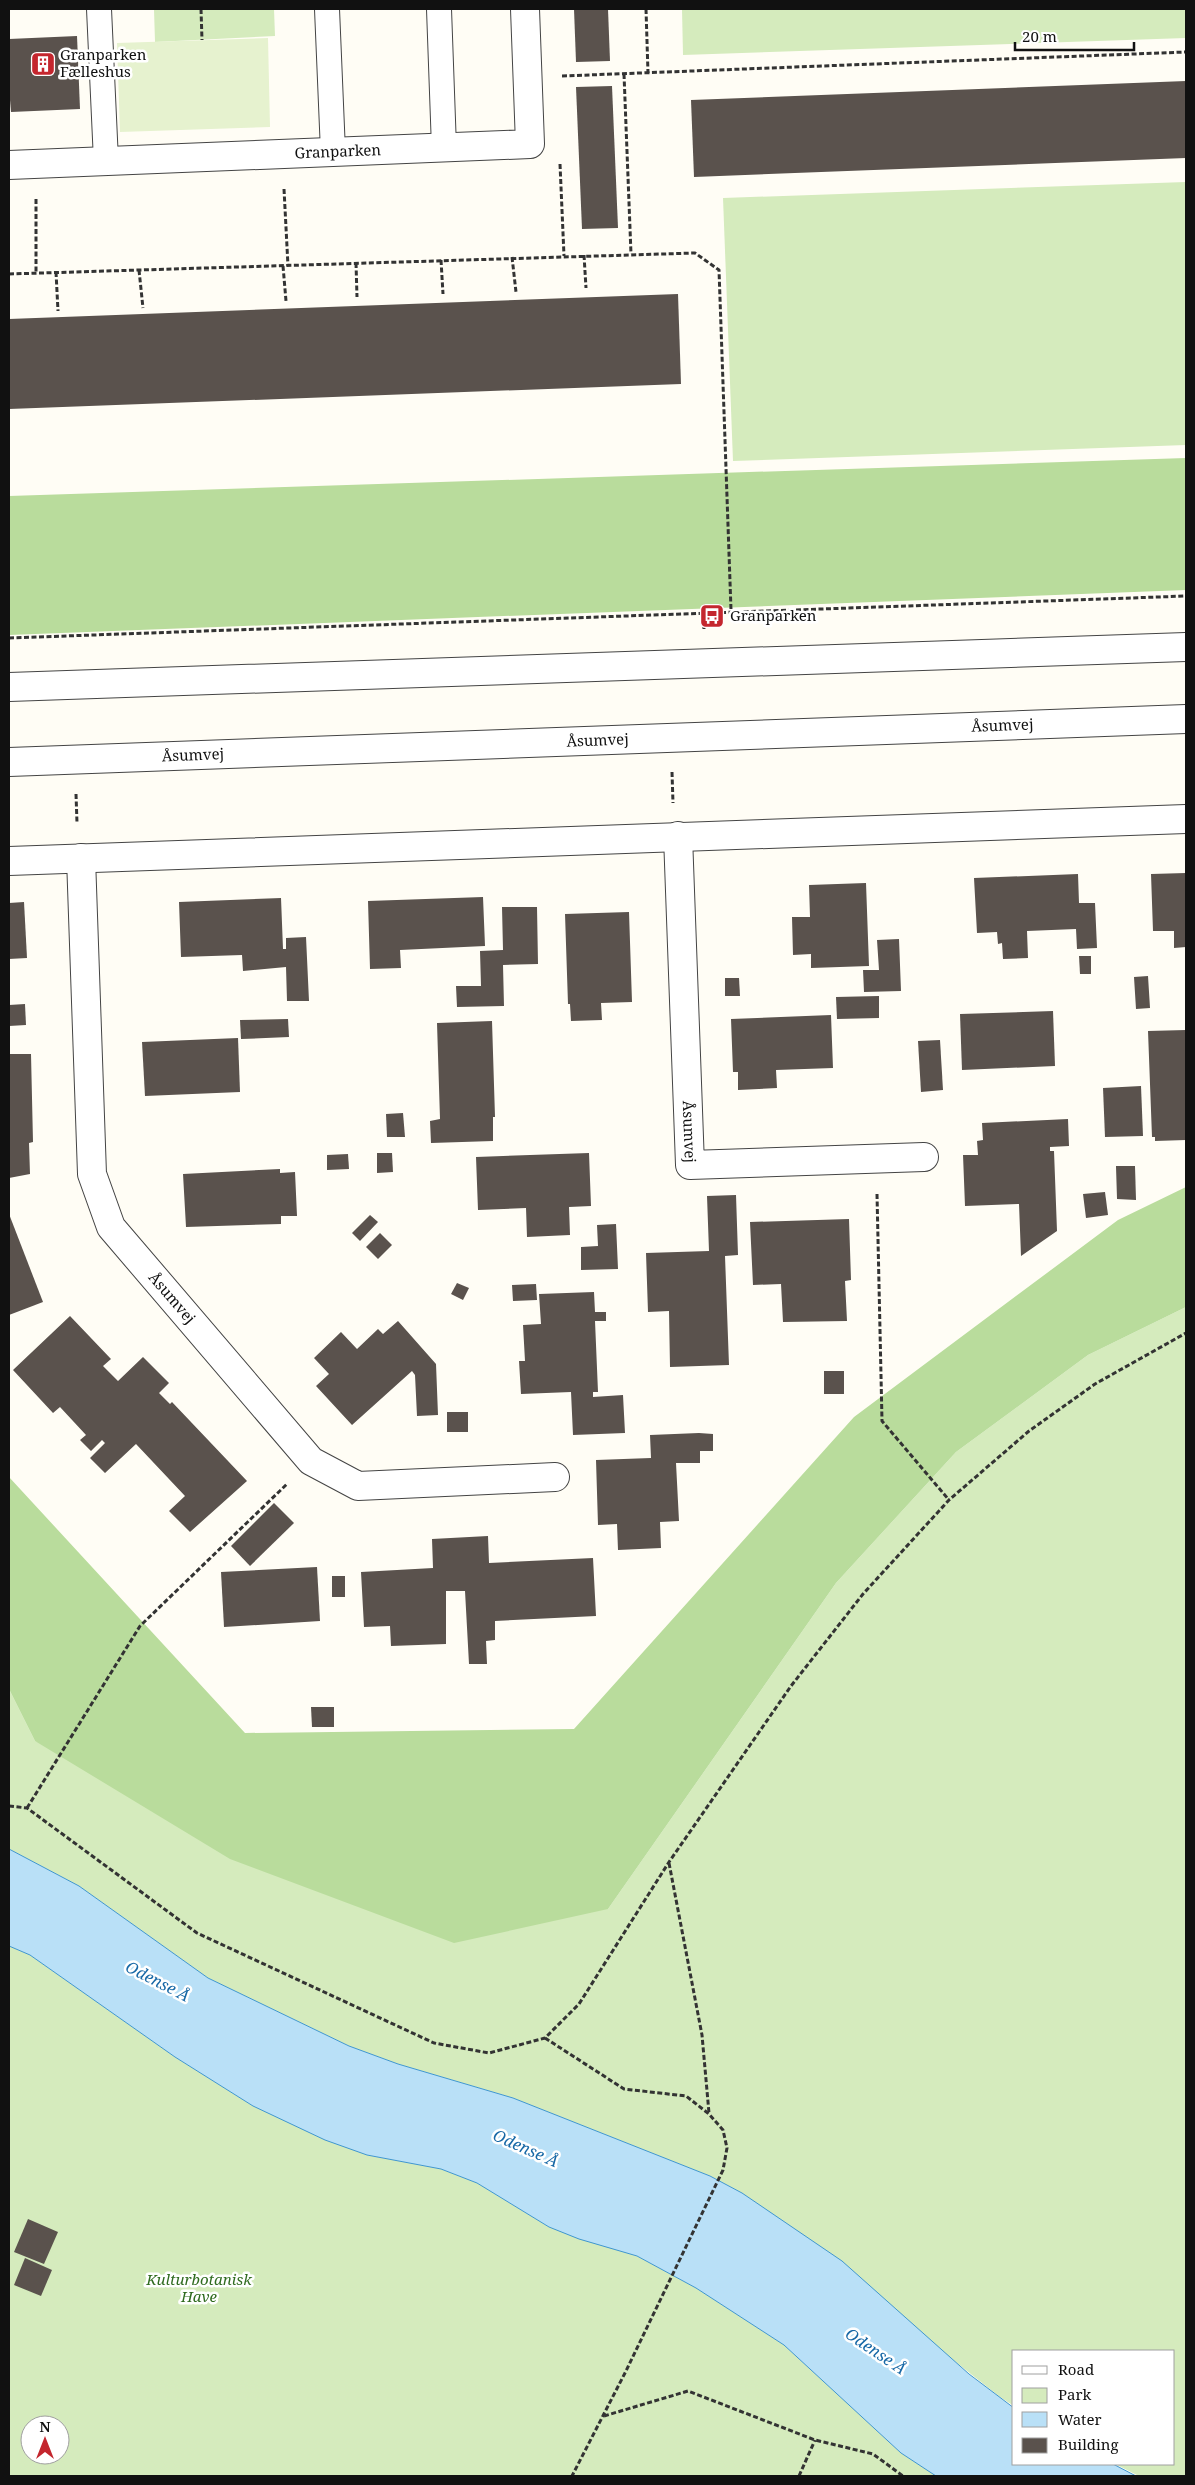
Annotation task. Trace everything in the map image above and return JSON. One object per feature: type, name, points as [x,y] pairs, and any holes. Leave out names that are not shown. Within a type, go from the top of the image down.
[{"type":"street","points":[[525,9],[530,144]]},
{"type":"street","name":"Granparken","points":[[9,165],[530,144]]},
{"type":"street","points":[[9,687],[1186,647]]},
{"type":"street","name":"Åsumvej","points":[[9,762],[1186,719]]},
{"type":"street","points":[[9,861],[1186,819]]},
{"type":"street","name":"Åsumvej","points":[[678,836],[690,1164],[924,1157]]},
{"type":"street","name":"Åsumvej","points":[[81,858],[92,1174],[111,1228],[311,1462],[358,1486],[555,1477]]},
{"type":"lane","points":[[99,9],[106,161]]},
{"type":"lane","points":[[326,9],[333,152]]},
{"type":"lane","points":[[439,9],[444,148]]},
{"type":"path","points":[[201,9],[202,40]]},
{"type":"path","points":[[646,9],[648,73]]},
{"type":"path","points":[[574,76],[1186,52]]},
{"type":"path","points":[[624,74],[631,254]]},
{"type":"path","points":[[530,144],[560,163],[564,256]]},
{"type":"path","points":[[284,188],[288,266]]},
{"type":"path","points":[[36,197],[36,273]]},
{"type":"path","points":[[9,274],[512,257],[695,253],[719,270],[732,610]]},
{"type":"path","points":[[584,255],[586,288]]},
{"type":"path","points":[[512,257],[516,292]]},
{"type":"path","points":[[441,260],[442,294]]},
{"type":"path","points":[[356,263],[356,297]]},
{"type":"path","points":[[283,266],[286,301]]},
{"type":"path","points":[[139,270],[143,308]]},
{"type":"path","points":[[56,272],[58,312]]},
{"type":"path","points":[[9,638],[732,610],[1186,596]]},
{"type":"path","points":[[672,738],[673,819],[678,836]]},
{"type":"path","points":[[74,760],[77,842],[81,858]]},
{"type":"path","points":[[877,1158],[882,1421],[949,1500]]},
{"type":"path","points":[[9,1806],[26,1808],[197,1933],[434,2043],[489,2053],[545,2038],[579,2004],[669,1862],[791,1686],[863,1594],[949,1500],[1029,1431],[1095,1384],[1186,1333]]},
{"type":"path","points":[[26,1808],[140,1626],[311,1462]]},
{"type":"path","points":[[669,1862],[702,2035],[709,2114]]},
{"type":"path","points":[[545,2038],[624,2088],[686,2096],[709,2114],[723,2130],[727,2148],[723,2170],[604,2416],[572,2476]]},
{"type":"path","points":[[604,2416],[688,2392],[815,2440],[873,2454],[903,2476]]},
{"type":"path","points":[[799,2476],[815,2440]]},
{"type":"green space","points":[[154,9],[274,9],[275,36],[155,42]]},
{"type":"green space","points":[[682,9],[1186,9],[1186,38],[683,55]]},
{"type":"green space","points":[[268,38],[270,127],[120,132],[117,43]]},
{"type":"green space","points":[[1186,182],[1186,445],[733,461],[723,198]]},
{"type":"green space","points":[[1186,458],[1186,590],[9,635],[9,496]]},
{"type":"green space","points":[[1186,1187],[1186,1307],[1088,1355],[956,1452],[836,1583],[608,1909],[454,1943],[230,1859],[35,1741],[9,1689],[9,1477],[245,1733],[574,1729],[854,1417],[1118,1220]]},
{"type":"green space","points":[[1186,1307],[1186,2476],[1139,2476],[1117,2465],[1175,2465],[1175,2350],[1012,2350],[1012,2405],[742,2193],[710,2176],[513,2098],[398,2064],[349,2046],[208,1978],[79,1886],[9,1849],[9,1689],[35,1741],[608,1909],[836,1583],[956,1452],[1088,1355]]},
{"type":"green space","name":"Kulturbotanisk Have","points":[[9,1946],[30,1955],[175,2057],[253,2106],[367,2155],[441,2169],[477,2183],[549,2227],[637,2256],[696,2288],[784,2345],[901,2453],[936,2476],[9,2476]]},
{"type":"water","name":"Odense Å","points":[[9,1849],[79,1886],[208,1978],[349,2046],[398,2064],[513,2098],[710,2176],[742,2193],[842,2261],[969,2374],[1012,2406],[1012,2465],[1115,2465],[1136,2476],[936,2476],[901,2453],[784,2345],[696,2288],[637,2256],[579,2239],[549,2227],[477,2183],[441,2169],[367,2155],[325,2140],[253,2106],[175,2057],[30,1955],[9,1946]]},
{"type":"building","points":[[574,9],[608,9],[610,61],[576,62]]},
{"type":"building","name":"Granparken Fælleshus","points":[[77,36],[80,109],[11,112],[9,39]]},
{"type":"building","points":[[1186,81],[1186,158],[694,177],[691,100]]},
{"type":"building","points":[[612,86],[618,228],[582,229],[576,87]]},
{"type":"building","points":[[678,294],[681,384],[9,409],[9,319]]},
{"type":"building","points":[[1186,873],[1186,947],[1174,948],[1174,931],[1153,931],[1151,874]]},
{"type":"building","points":[[1078,874],[1079,903],[1095,903],[1097,948],[1077,949],[1076,929],[1027,931],[1028,958],[1003,959],[1002,943],[998,944],[997,932],[977,933],[974,878]]},
{"type":"building","points":[[866,883],[869,966],[811,968],[811,954],[793,955],[792,917],[810,917],[809,885]]},
{"type":"building","points":[[483,897],[485,946],[400,950],[401,968],[370,969],[368,901]]},
{"type":"building","points":[[281,898],[283,949],[286,949],[286,938],[306,937],[309,1001],[287,1001],[286,967],[243,971],[242,955],[181,957],[179,902]]},
{"type":"building","points":[[24,902],[27,958],[9,959],[9,903]]},
{"type":"building","points":[[502,907],[537,907],[538,964],[503,965],[504,1006],[457,1007],[456,986],[481,986],[480,951],[503,950]]},
{"type":"building","points":[[629,912],[632,1002],[601,1003],[602,1020],[571,1021],[570,1004],[568,1004],[565,914]]},
{"type":"building","points":[[899,939],[901,991],[864,992],[863,970],[879,970],[877,940]]},
{"type":"building","points":[[1079,956],[1091,956],[1091,974],[1080,974]]},
{"type":"building","points":[[1148,976],[1150,1008],[1136,1009],[1134,977]]},
{"type":"building","points":[[725,978],[739,978],[740,996],[725,996]]},
{"type":"building","points":[[879,996],[879,1018],[837,1019],[836,997]]},
{"type":"building","points":[[25,1004],[26,1025],[9,1026],[9,1005]]},
{"type":"building","points":[[1053,1011],[1055,1066],[962,1070],[960,1014]]},
{"type":"building","points":[[831,1015],[833,1068],[776,1070],[777,1088],[738,1090],[738,1072],[733,1072],[731,1019]]},
{"type":"building","points":[[288,1019],[289,1037],[241,1039],[240,1020]]},
{"type":"building","points":[[492,1021],[495,1117],[493,1117],[493,1141],[431,1143],[430,1121],[440,1119],[437,1023]]},
{"type":"building","points":[[1186,1030],[1186,1140],[1155,1141],[1155,1137],[1152,1137],[1148,1031]]},
{"type":"building","points":[[238,1038],[240,1092],[145,1096],[142,1042]]},
{"type":"building","points":[[940,1040],[943,1090],[921,1092],[918,1041]]},
{"type":"building","points":[[9,1054],[31,1054],[33,1142],[29,1143],[30,1174],[9,1178]]},
{"type":"building","points":[[1141,1086],[1143,1136],[1105,1137],[1103,1088]]},
{"type":"building","points":[[403,1113],[405,1137],[387,1137],[386,1114]]},
{"type":"building","points":[[1068,1119],[1069,1146],[1050,1147],[1050,1151],[1054,1151],[1057,1231],[1021,1256],[1019,1204],[965,1206],[963,1155],[978,1155],[977,1141],[983,1140],[982,1123]]},
{"type":"building","points":[[377,1153],[392,1153],[393,1172],[377,1173]]},
{"type":"building","points":[[589,1153],[591,1206],[569,1207],[570,1235],[527,1237],[526,1208],[478,1210],[476,1157]]},
{"type":"building","points":[[348,1154],[349,1169],[327,1170],[327,1155]]},
{"type":"building","points":[[1116,1166],[1135,1166],[1136,1200],[1117,1199]]},
{"type":"building","points":[[280,1169],[280,1173],[295,1172],[297,1216],[281,1216],[281,1224],[186,1227],[183,1174]]},
{"type":"building","points":[[1105,1192],[1108,1215],[1086,1218],[1083,1194]]},
{"type":"building","points":[[736,1195],[738,1255],[725,1256],[729,1365],[670,1367],[669,1311],[648,1312],[646,1253],[709,1251],[707,1196]]},
{"type":"building","points":[[9,1214],[43,1302],[9,1315]]},
{"type":"building","points":[[370,1215],[378,1222],[360,1241],[352,1233]]},
{"type":"building","points":[[849,1219],[851,1280],[845,1281],[847,1321],[783,1322],[781,1284],[753,1285],[750,1222]]},
{"type":"building","points":[[616,1224],[618,1269],[581,1270],[581,1247],[598,1246],[597,1225]]},
{"type":"building","points":[[380,1233],[392,1245],[378,1259],[366,1247]]},
{"type":"building","points":[[457,1283],[469,1288],[463,1300],[451,1294]]},
{"type":"building","points":[[536,1284],[537,1300],[513,1301],[512,1285]]},
{"type":"building","points":[[594,1292],[595,1312],[606,1312],[606,1321],[595,1321],[598,1392],[593,1392],[593,1397],[623,1395],[625,1433],[573,1435],[571,1392],[521,1394],[519,1361],[525,1361],[523,1325],[541,1324],[539,1294]]},
{"type":"building","points":[[70,1316],[111,1359],[103,1366],[118,1381],[143,1357],[169,1383],[159,1393],[170,1404],[172,1402],[247,1481],[190,1532],[169,1511],[185,1496],[136,1444],[105,1473],[90,1458],[105,1443],[102,1440],[91,1451],[80,1440],[86,1435],[60,1407],[53,1413],[13,1370]]},
{"type":"building","points":[[398,1321],[436,1364],[438,1415],[417,1416],[415,1375],[412,1371],[352,1425],[316,1386],[329,1374],[314,1358],[341,1332],[357,1349],[378,1329],[383,1334]]},
{"type":"building","points":[[824,1371],[844,1371],[844,1394],[824,1394]]},
{"type":"building","points":[[447,1412],[468,1412],[468,1432],[447,1432]]},
{"type":"building","points":[[713,1434],[713,1451],[700,1451],[700,1463],[676,1463],[679,1521],[660,1522],[661,1548],[618,1550],[617,1524],[598,1525],[596,1460],[651,1458],[650,1435]]},
{"type":"building","points":[[274,1503],[294,1523],[250,1566],[231,1546]]},
{"type":"building","points":[[488,1536],[489,1563],[593,1558],[596,1616],[495,1621],[495,1640],[486,1641],[487,1664],[469,1664],[465,1591],[446,1591],[446,1644],[391,1646],[390,1626],[364,1627],[361,1572],[433,1568],[432,1539]]},
{"type":"building","points":[[317,1567],[320,1621],[224,1627],[221,1572]]},
{"type":"building","points":[[332,1576],[345,1576],[345,1597],[332,1597]]},
{"type":"building","points":[[311,1707],[334,1707],[334,1727],[312,1727]]},
{"type":"building","points":[[28,2219],[58,2232],[44,2264],[14,2252]]},
{"type":"building","points":[[25,2258],[52,2270],[41,2296],[14,2285]]},
{"type":"place","name":"Granparken Fælleshus","points":[[43,64]]},
{"type":"place","name":"Granparken","points":[[712,616]]}]
